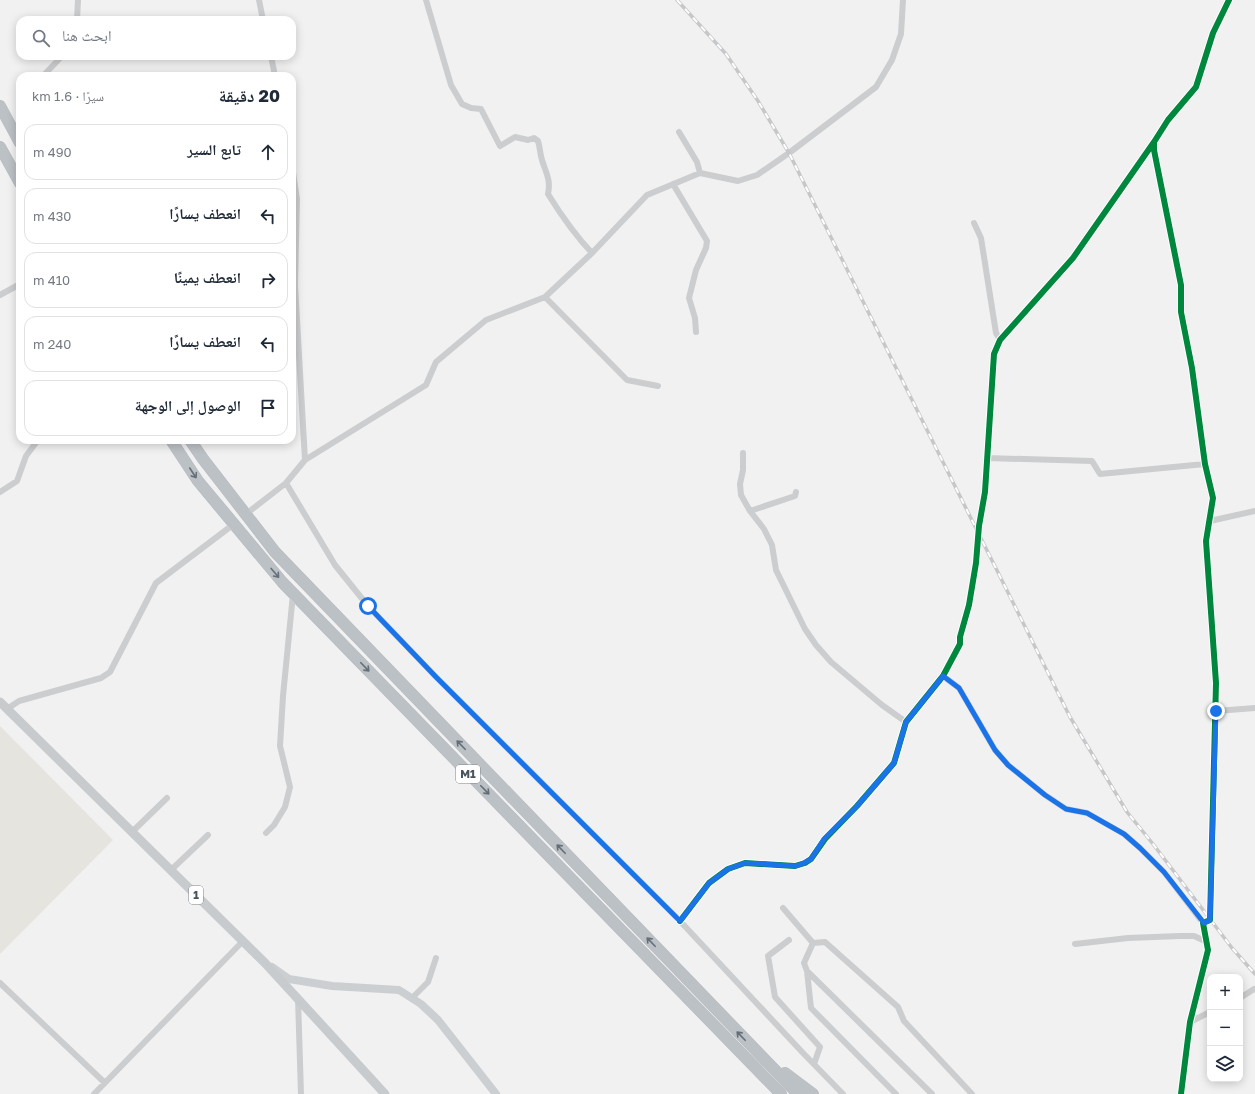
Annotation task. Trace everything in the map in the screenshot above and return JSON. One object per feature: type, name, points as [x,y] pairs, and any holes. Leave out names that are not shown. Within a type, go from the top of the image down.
[{"type":"highway","points":[[0,106],[16,136]]},
{"type":"highway","points":[[0,147],[16,176]]},
{"type":"highway","name":"M1","points":[[174,444],[198,481],[293,594],[781,1094]]},
{"type":"highway","name":"M1","points":[[193,444],[275,552],[798,1094]]},
{"type":"highway","points":[[757,1052],[813,1094]]},
{"type":"highway","points":[[760,1072],[776,1094]]},
{"type":"main road","name":"1","points":[[3,706],[244,941],[385,1094]]},
{"type":"street","points":[[76,16],[78,0]]},
{"type":"street","points":[[260,0],[263,16]]},
{"type":"street","points":[[426,0],[451,85],[462,104],[471,108],[481,109],[500,146],[515,137],[528,140],[534,138],[538,141],[541,158],[546,169],[550,185],[548,194],[578,238],[592,253]]},
{"type":"street","points":[[246,514],[286,483],[305,460],[426,385],[436,362],[486,320],[545,297],[592,253],[647,195],[700,173],[738,182],[756,175],[789,153],[876,87],[892,60],[901,34],[903,0]]},
{"type":"street","points":[[680,921],[709,883],[728,869],[745,863],[796,866],[811,859],[824,839],[857,806],[894,763],[906,722],[943,676],[960,644],[960,637],[969,606],[985,492],[994,354],[1000,340],[1073,258],[1168,120],[1196,87],[1213,32],[1229,0]]},
{"type":"street","points":[[48,72],[58,60]]},
{"type":"street","points":[[272,60],[274,72]]},
{"type":"street","points":[[679,132],[697,162],[700,173]]},
{"type":"street","points":[[1154,142],[1154,150],[1181,285],[1181,312],[1192,368],[1205,464],[1213,498],[1206,541],[1216,683],[1216,711],[1210,920],[1204,923]]},
{"type":"street","points":[[673,184],[706,241],[706,248],[696,270],[689,298],[696,318],[696,332]]},
{"type":"street","points":[[296,192],[296,242]]},
{"type":"street","points":[[974,223],[981,238],[996,332],[1000,340]]},
{"type":"street","points":[[0,294],[16,286]]},
{"type":"street","points":[[545,297],[626,380],[658,386]]},
{"type":"street","points":[[296,302],[305,460]]},
{"type":"street","points":[[0,492],[17,481],[26,456],[35,444]]},
{"type":"street","points":[[743,454],[743,470],[740,484],[741,495],[750,511],[764,528],[772,545],[776,570],[805,629],[816,645],[831,662],[852,681],[906,722]]},
{"type":"street","points":[[987,458],[1092,460],[1100,474],[1205,464]]},
{"type":"street","points":[[286,483],[335,565],[368,606],[436,677],[680,921],[843,1094]]},
{"type":"street","points":[[750,511],[795,496],[796,492]]},
{"type":"street","points":[[1210,521],[1255,511]]},
{"type":"street","points":[[3,706],[105,676],[110,672],[156,583],[234,524]]},
{"type":"street","points":[[266,833],[274,825],[285,807],[290,787],[280,746],[283,696],[293,594]]},
{"type":"street","points":[[943,676],[959,688],[995,750],[1008,765],[1045,795],[1066,809],[1087,813],[1124,834],[1164,872],[1204,923],[1208,950],[1190,1022],[1181,1094]]},
{"type":"street","points":[[1216,711],[1255,708]]},
{"type":"street","points":[[132,832],[167,798]]},
{"type":"street","points":[[171,870],[208,835]]},
{"type":"street","points":[[783,908],[813,943]]},
{"type":"street","points":[[1075,944],[1128,938],[1180,936],[1194,936],[1207,942]]},
{"type":"street","points":[[789,940],[768,956],[770,974],[775,997],[820,1047],[814,1064]]},
{"type":"street","points":[[94,1094],[244,941]]},
{"type":"street","points":[[813,943],[825,942],[898,1007],[904,1021],[972,1094]]},
{"type":"street","points":[[813,943],[804,963],[808,971],[932,1094]]},
{"type":"street","points":[[412,998],[428,982],[436,958]]},
{"type":"street","points":[[265,963],[289,979],[332,986],[399,990],[421,1004],[438,1020],[496,1094]]},
{"type":"street","points":[[808,971],[811,1008],[896,1094]]},
{"type":"street","points":[[0,983],[105,1083]]},
{"type":"street","points":[[1243,996],[1254,989]]},
{"type":"street","points":[[298,998],[301,1094]]},
{"type":"street","points":[[1190,1022],[1207,1014]]},
{"type":"shaded area","points":[[0,726],[113,840],[0,954]]},
{"type":"railway","points":[[677,0],[726,54],[758,101],[789,153],[1070,717],[1127,812],[1232,948],[1255,974]]},
{"type":"cycle path","points":[[1181,1094],[1190,1022],[1208,950],[1203,923],[1210,920],[1216,683],[1206,541],[1213,498],[1205,464],[1192,368],[1181,312],[1181,285],[1154,150],[1154,142],[1168,120],[1196,87],[1213,33],[1229,0]]},
{"type":"cycle path","points":[[680,921],[709,883],[728,869],[745,863],[795,866],[805,863],[811,859],[825,839],[857,806],[894,763],[906,722],[943,676],[960,644],[960,637],[969,605],[976,563],[979,526],[985,492],[994,354],[1000,340],[1073,258],[1154,142]]},
{"type":"route","points":[[368,606],[436,677],[680,921],[709,883],[728,869],[745,863],[796,866],[811,859],[824,839],[857,806],[894,763],[906,722],[943,676],[959,688],[995,750],[1008,765],[1045,795],[1066,809],[1087,813],[1124,834],[1164,872],[1204,923],[1210,920],[1216,711]]}]
